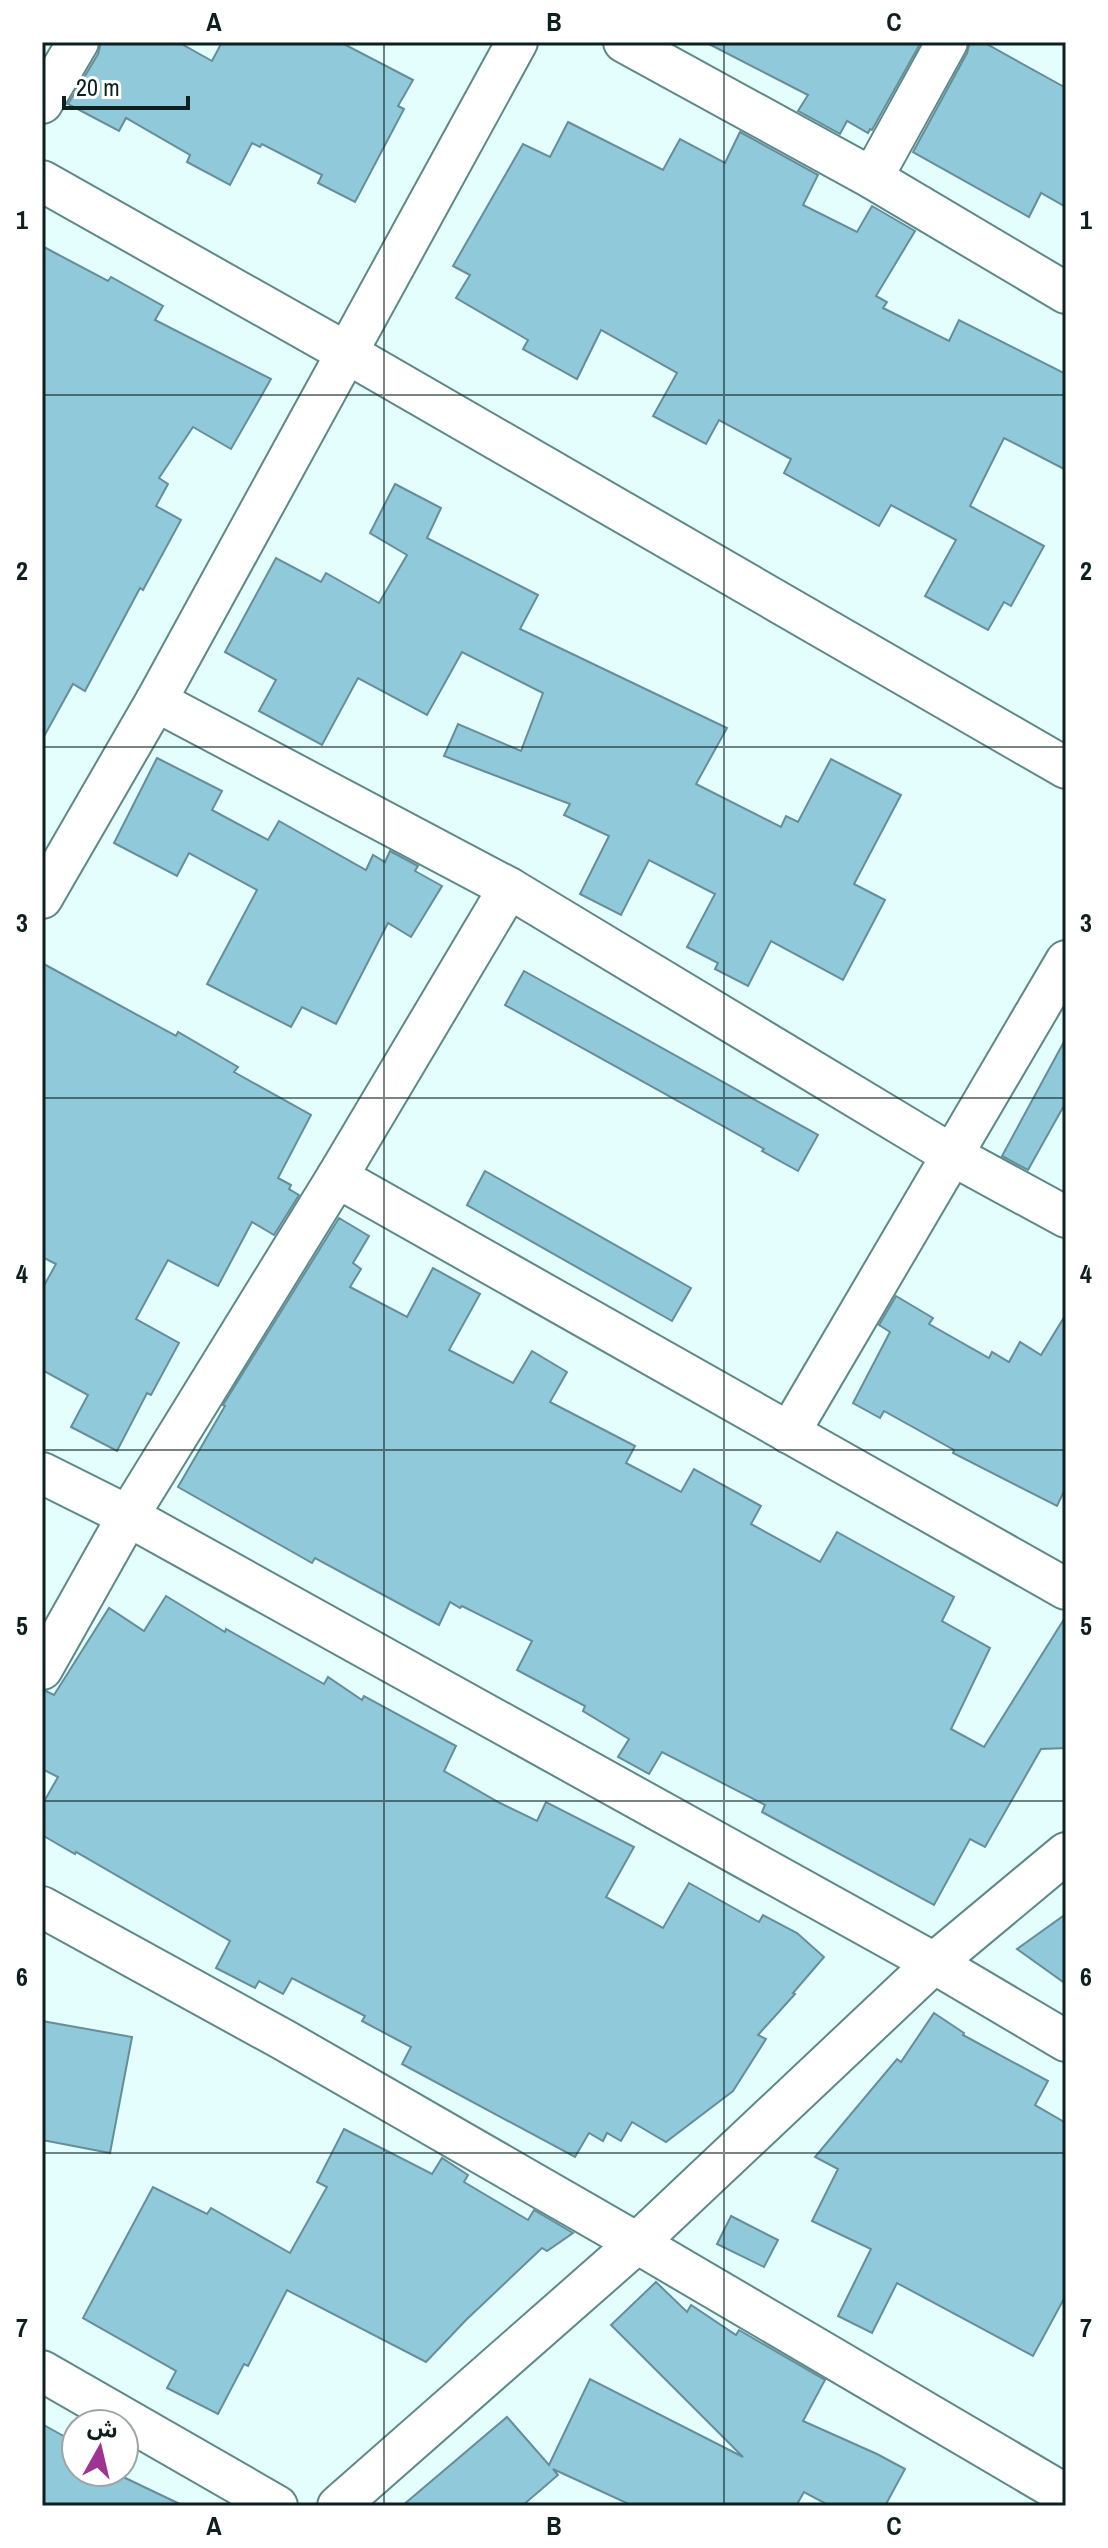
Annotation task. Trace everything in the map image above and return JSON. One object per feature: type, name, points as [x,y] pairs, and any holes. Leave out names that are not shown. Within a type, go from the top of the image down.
[{"type":"street","points":[[42,103],[78,42]]},
{"type":"street","points":[[42,898],[156,701],[517,42]]},
{"type":"street","points":[[624,42],[872,178],[1066,293]]},
{"type":"street","points":[[872,178],[947,42]]},
{"type":"street","points":[[42,181],[347,353],[1066,768]]},
{"type":"street","points":[[156,701],[509,888],[952,1155],[1066,1217]]},
{"type":"street","points":[[42,1669],[128,1516],[337,1177],[509,888]]},
{"type":"street","points":[[789,1433],[1066,961]]},
{"type":"street","points":[[337,1177],[1066,1589]]},
{"type":"street","points":[[42,1473],[128,1516],[934,1963],[1066,2041]]},
{"type":"street","points":[[338,2506],[637,2243],[934,1963],[1066,1853]]},
{"type":"street","points":[[42,1907],[284,2040],[1066,2495]]},
{"type":"street","points":[[42,2371],[277,2506]]},
{"type":"building","points":[[101,42],[178,42],[212,61],[222,42],[340,42],[413,80],[398,106],[404,109],[355,202],[318,183],[322,175],[262,144],[260,147],[252,143],[230,185],[187,162],[190,155],[126,118],[119,131],[68,104],[98,54]]},
{"type":"building","points":[[705,42],[921,42],[872,130],[868,133],[847,121],[840,134],[798,111],[808,95]]},
{"type":"building","points":[[970,42],[983,42],[1066,88],[1066,207],[1041,193],[1029,217],[913,152]]},
{"type":"building","points":[[568,122],[663,170],[680,139],[725,163],[740,132],[818,175],[803,205],[857,232],[872,206],[915,231],[876,296],[887,302],[883,308],[949,341],[959,320],[1066,374],[1066,470],[1004,438],[970,506],[1044,546],[1011,606],[1004,602],[988,630],[925,596],[956,540],[891,505],[879,526],[784,473],[791,459],[719,420],[706,444],[653,416],[677,373],[601,330],[577,379],[523,349],[528,340],[456,298],[470,275],[453,266],[523,144],[550,157]]},
{"type":"building","points":[[42,246],[108,281],[111,277],[163,306],[155,320],[271,379],[231,449],[193,427],[159,478],[168,484],[156,506],[181,520],[143,590],[140,588],[85,691],[73,684],[42,740]]},
{"type":"building","points":[[395,484],[441,508],[427,538],[538,595],[520,629],[727,728],[696,784],[781,827],[786,816],[798,822],[831,759],[901,795],[854,884],[885,900],[843,980],[771,941],[748,986],[715,969],[718,963],[687,947],[715,894],[649,860],[621,915],[580,894],[609,836],[564,815],[570,804],[444,756],[458,724],[521,751],[543,693],[462,652],[427,715],[358,678],[322,745],[259,711],[276,680],[225,652],[276,558],[321,582],[326,573],[379,603],[407,555],[370,533]]},
{"type":"building","points":[[157,758],[222,791],[212,810],[268,840],[279,821],[366,870],[373,855],[385,862],[390,851],[418,866],[415,871],[442,886],[411,937],[388,923],[336,1024],[302,1007],[291,1027],[207,984],[257,890],[189,853],[177,876],[114,843]]},
{"type":"building","points":[[42,963],[176,1036],[178,1032],[238,1067],[234,1072],[311,1115],[278,1178],[291,1185],[289,1189],[299,1195],[274,1235],[252,1222],[218,1286],[168,1260],[136,1319],[179,1343],[151,1395],[147,1393],[117,1451],[71,1427],[88,1395],[42,1370],[42,1289],[56,1264],[42,1257]]},
{"type":"building","points":[[524,971],[818,1135],[798,1171],[505,1005]]},
{"type":"building","points":[[1066,1038],[1066,1102],[1028,1170],[1002,1156]]},
{"type":"building","points":[[485,1171],[691,1288],[672,1321],[467,1205]]},
{"type":"building","points":[[339,1218],[369,1236],[353,1263],[361,1269],[350,1287],[407,1317],[433,1268],[480,1294],[449,1350],[513,1383],[532,1351],[567,1372],[550,1402],[635,1446],[626,1463],[681,1492],[694,1469],[761,1506],[751,1524],[820,1562],[837,1532],[954,1597],[942,1621],[990,1648],[951,1729],[984,1747],[1066,1616],[1066,1748],[1041,1749],[985,1847],[970,1839],[934,1905],[762,1812],[765,1805],[662,1752],[649,1774],[618,1757],[629,1739],[583,1711],[585,1706],[517,1670],[532,1641],[450,1602],[439,1625],[315,1558],[312,1563],[178,1487],[223,1405]]},
{"type":"building","points":[[896,1296],[933,1318],[929,1324],[989,1358],[992,1352],[1009,1362],[1020,1342],[1041,1355],[1066,1314],[1066,1487],[1057,1506],[953,1453],[954,1450],[884,1411],[880,1418],[853,1403],[890,1332],[879,1325]]},
{"type":"building","points":[[166,1596],[225,1632],[226,1629],[324,1684],[328,1677],[362,1700],[364,1696],[456,1746],[444,1771],[500,1803],[537,1821],[546,1802],[634,1847],[606,1897],[663,1928],[689,1883],[759,1922],[763,1915],[797,1933],[824,1957],[758,2035],[766,2039],[733,2091],[666,2142],[632,2122],[621,2141],[607,2133],[603,2141],[589,2133],[575,2157],[402,2064],[411,2047],[362,2021],[365,2016],[292,1978],[283,1994],[259,1981],[255,1988],[216,1968],[230,1941],[42,1835],[42,1805],[58,1777],[42,1769],[42,1692],[54,1695],[109,1608],[144,1631]]},
{"type":"building","points":[[1066,1914],[1066,1984],[1017,1949]]},
{"type":"building","points":[[934,2013],[963,2035],[1048,2081],[1035,2105],[1066,2123],[1066,2295],[1033,2356],[897,2283],[872,2333],[838,2316],[871,2249],[812,2221],[838,2169],[815,2157],[897,2059],[901,2062]]},
{"type":"building","points":[[42,2021],[132,2037],[110,2153],[42,2140]]},
{"type":"building","points":[[344,2129],[432,2174],[442,2158],[468,2175],[464,2182],[528,2220],[534,2210],[573,2233],[547,2251],[542,2248],[426,2362],[287,2290],[248,2366],[244,2364],[218,2414],[167,2388],[176,2371],[83,2318],[153,2187],[207,2214],[211,2208],[290,2253],[327,2187],[317,2182]]},
{"type":"building","points":[[731,2216],[778,2240],[764,2267],[717,2244]]},
{"type":"building","points":[[656,2282],[687,2312],[691,2305],[736,2335],[739,2330],[825,2380],[803,2421],[905,2469],[885,2506],[830,2506],[804,2492],[796,2506],[633,2506],[553,2469],[558,2475],[522,2506],[402,2506],[507,2417],[549,2465],[590,2379],[743,2457],[611,2325]]},
{"type":"building","points":[[42,2424],[60,2434],[60,2488],[140,2488],[140,2485],[184,2506],[42,2506]]}]
